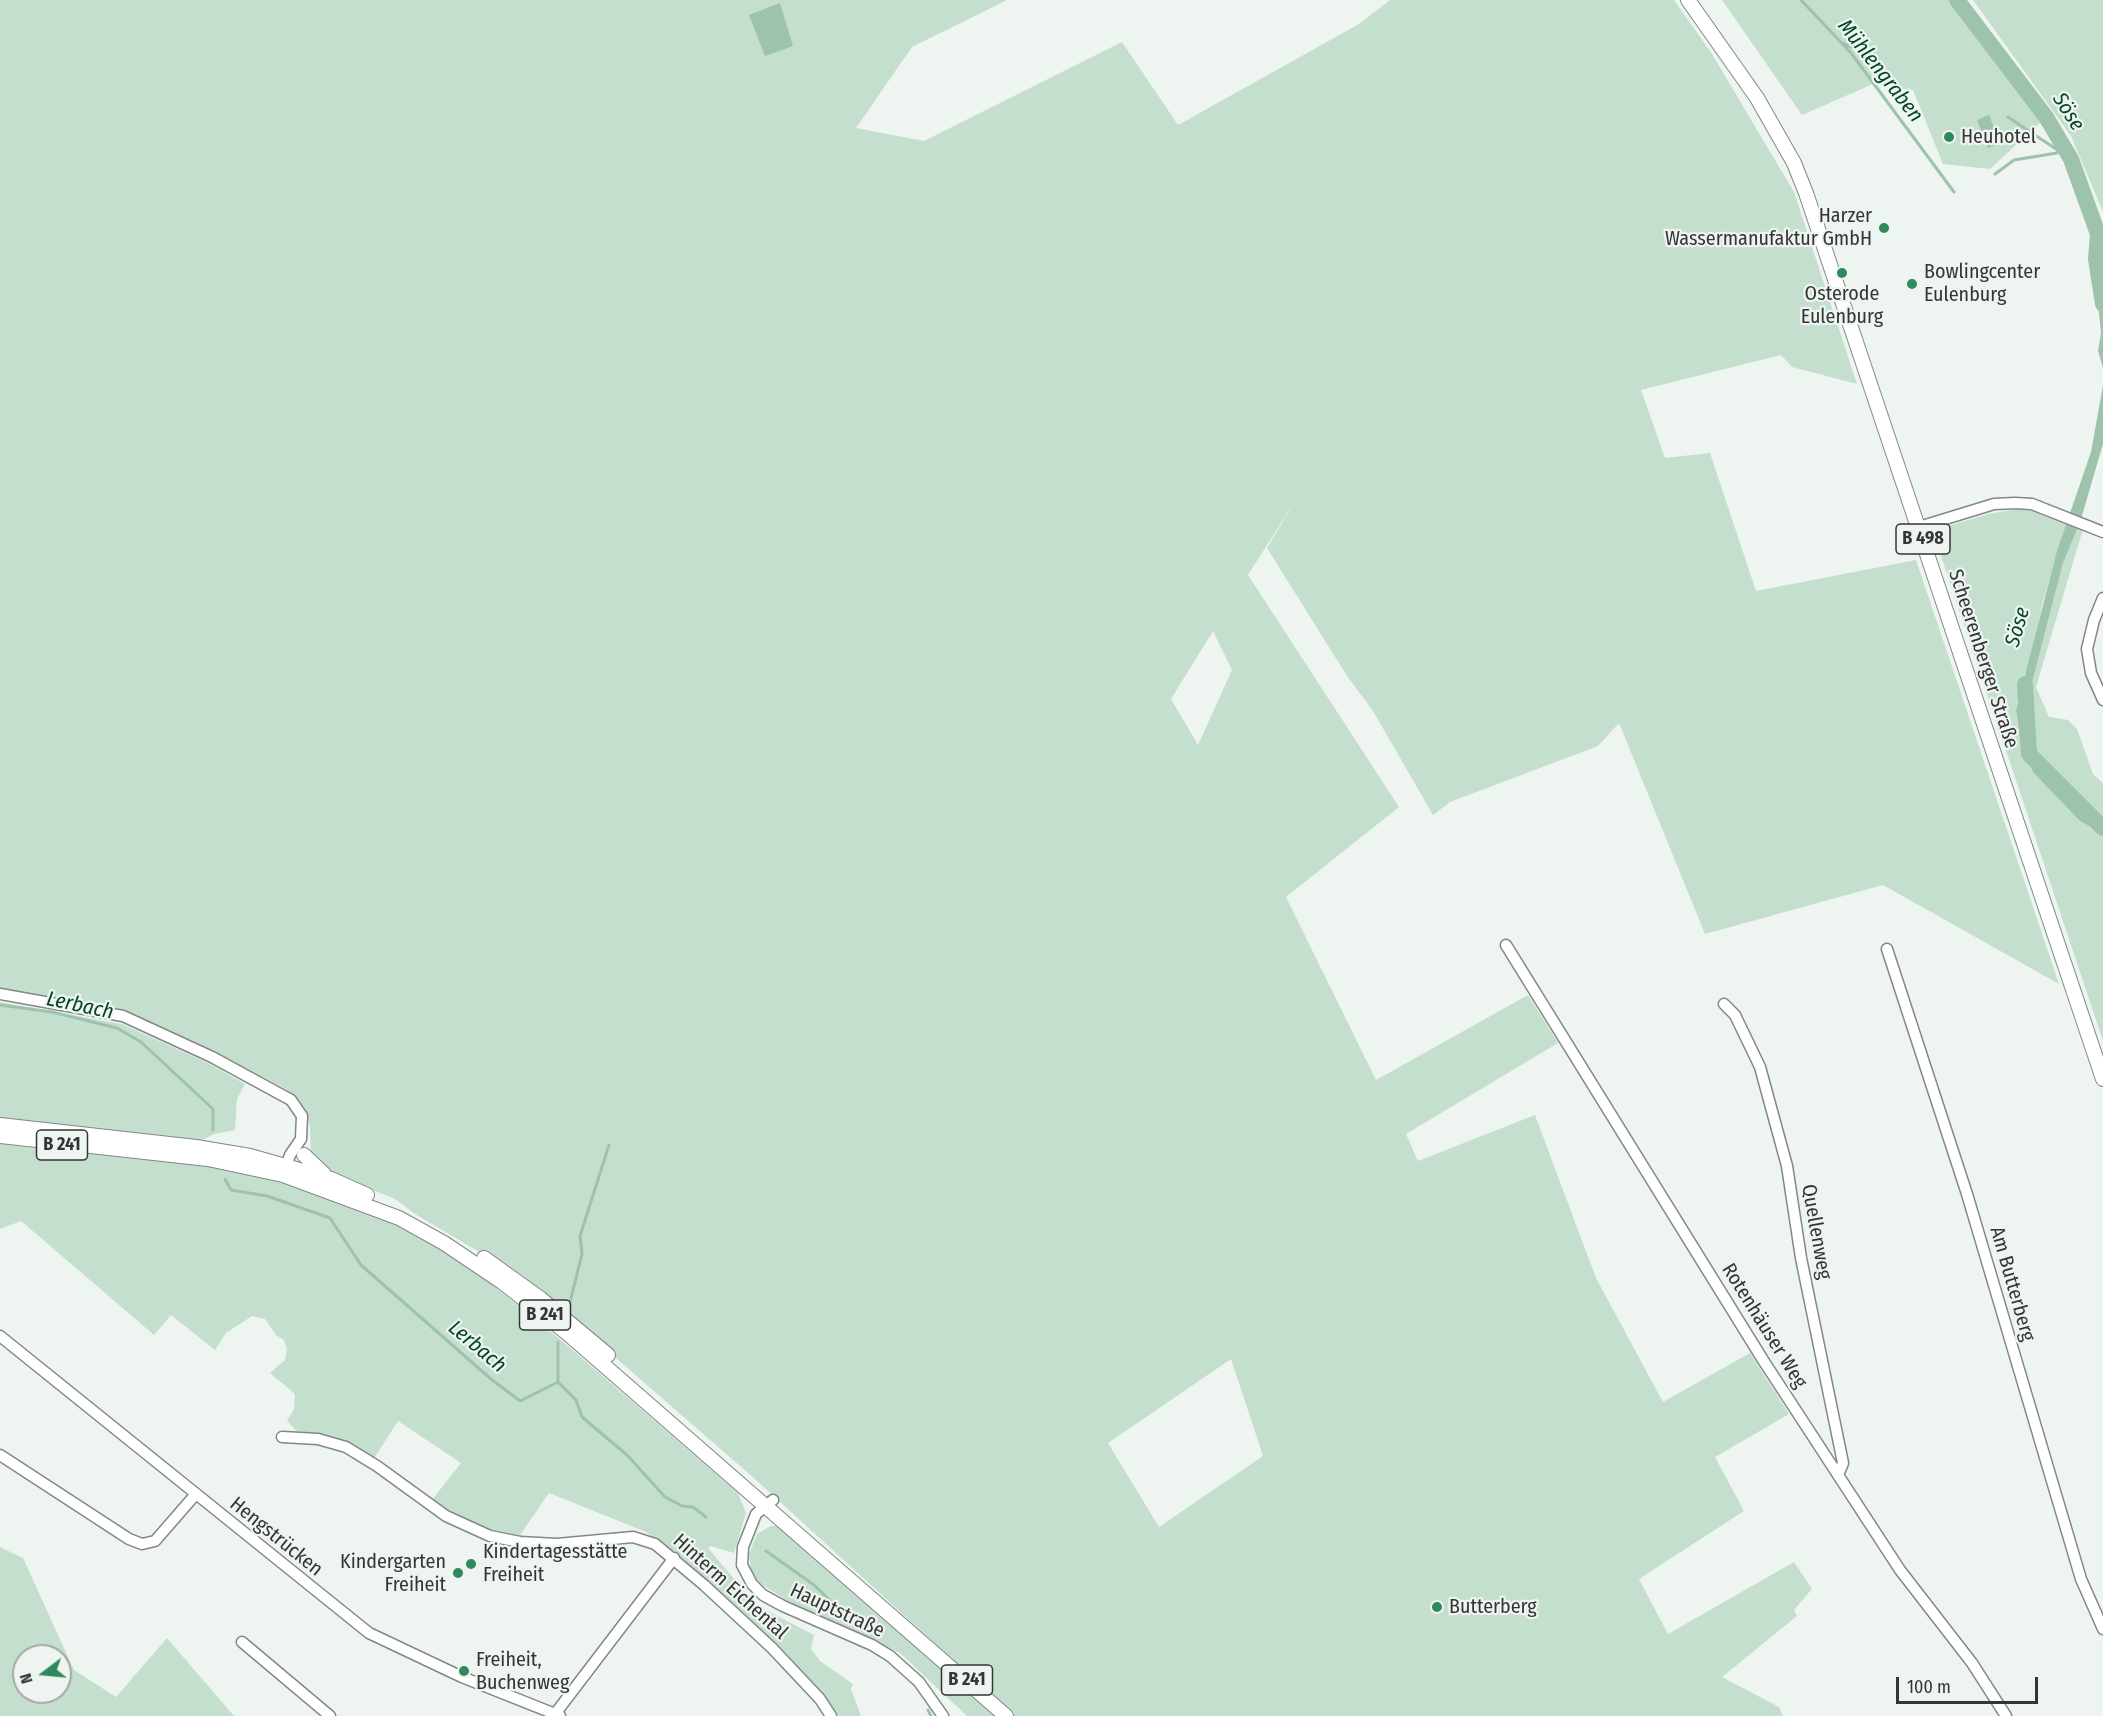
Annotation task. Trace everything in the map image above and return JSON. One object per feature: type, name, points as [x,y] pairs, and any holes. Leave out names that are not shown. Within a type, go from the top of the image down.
[{"type":"main road","name":"Scheerenberger Straße","points":[[1688,0],[1757,98],[1794,163],[1818,224],[1923,526],[2103,1079]]},
{"type":"main road","name":"B 241","points":[[0,1125],[196,1147],[291,1172],[399,1218],[477,1264],[567,1333],[879,1594],[927,1645],[1006,1716]]},
{"type":"main road","name":"B 241","points":[[0,1136],[208,1160],[331,1179],[401,1211],[508,1274],[574,1326],[769,1504]]},
{"type":"main road","points":[[304,1155],[314,1167],[331,1179]]},
{"type":"street","points":[[1923,526],[1994,504],[2032,504],[2103,532]]},
{"type":"street","points":[[2103,598],[2094,620],[2087,649],[2091,673],[2103,700]]},
{"type":"street","name":"Rotenhäuser Weg","points":[[1506,945],[1757,1350],[1838,1475],[1900,1570],[1972,1663],[2006,1716]]},
{"type":"street","name":"Am Butterberg","points":[[1887,950],[1967,1194],[2081,1579],[2103,1629]]},
{"type":"street","points":[[0,994],[123,1016],[212,1057],[291,1100],[302,1116],[304,1155],[291,1172]]},
{"type":"street","name":"Quellenweg","points":[[1724,1004],[1734,1015],[1760,1067],[1777,1125],[1843,1463],[1838,1475]]},
{"type":"street","points":[[291,1172],[297,1143],[302,1139]]},
{"type":"street","name":"Hengstrücken","points":[[0,1336],[369,1633],[462,1677],[558,1715]]},
{"type":"street","name":"Hinterm Eichental","points":[[282,1437],[318,1439],[346,1447],[377,1466],[446,1516],[490,1536],[520,1542],[557,1544],[633,1538],[655,1544],[674,1558],[780,1656],[820,1699],[831,1716]]},
{"type":"street","points":[[0,1455],[129,1539],[142,1544],[155,1541],[195,1495]]},
{"type":"street","name":"Hauptstraße","points":[[769,1504],[756,1514],[743,1546],[741,1560],[746,1576],[757,1589],[783,1606],[890,1656],[919,1682],[943,1716]]},
{"type":"street","points":[[558,1715],[674,1558]]},
{"type":"street","points":[[243,1642],[330,1716]]},
{"type":"shaded area","points":[[0,0],[1007,0],[912,47],[856,128],[924,141],[1122,42],[1178,125],[1359,24],[1390,0],[1674,0],[1712,54],[1794,192],[1857,384],[1792,367],[1781,355],[1641,390],[1665,458],[1710,453],[1756,591],[1916,560],[2059,984],[1883,885],[1705,934],[1619,723],[1598,746],[1450,802],[1433,815],[1373,711],[1347,676],[1267,548],[1295,501],[1248,575],[1399,807],[1286,897],[1376,1080],[1528,995],[1558,1043],[1406,1134],[1418,1161],[1535,1115],[1596,1278],[1663,1402],[1750,1353],[1789,1414],[1715,1457],[1744,1511],[1639,1579],[1668,1634],[1794,1562],[1812,1589],[1794,1610],[1797,1616],[1722,1677],[1779,1707],[1783,1716],[1014,1716],[755,1479],[578,1325],[503,1266],[415,1214],[395,1199],[327,1171],[311,1154],[310,1127],[304,1108],[286,1089],[216,1053],[136,1017],[103,1007],[0,989]],"holes":[[[1213,631],[1232,670],[1198,745],[1171,699]],[[1231,1359],[1263,1456],[1159,1527],[1108,1443]]]},
{"type":"shaded area","points":[[1722,0],[1955,0],[2046,117],[1990,169],[1943,164],[1913,90],[1873,84],[1802,115]]},
{"type":"shaded area","points":[[1973,0],[2103,0],[2103,212],[2071,136]]},
{"type":"shaded area","points":[[780,3],[793,46],[765,56],[749,15]]},
{"type":"shaded area","points":[[1989,115],[2000,143],[1988,148],[1977,120]]},
{"type":"shaded area","points":[[2103,281],[2103,368],[2098,351],[2101,333],[2093,284]]},
{"type":"shaded area","points":[[2103,385],[2103,444],[2081,519],[2063,563],[2025,709],[2027,737],[2038,766],[2063,796],[2103,822],[2103,834],[2080,821],[2033,772],[2020,740],[2016,710],[2057,551],[2091,452]]},
{"type":"shaded area","points":[[2030,507],[2067,522],[2042,605],[2031,661],[2022,680],[2016,710],[2018,731],[2024,752],[2080,821],[2103,834],[2103,1041],[1937,544],[1936,535],[1945,527],[1988,514]]},
{"type":"shaded area","points":[[2077,526],[2083,529],[2036,687],[2049,717],[2068,720],[2077,729],[2093,774],[2103,783],[2103,822],[2074,805],[2051,783],[2032,752],[2025,723],[2028,695],[2063,563]]},
{"type":"shaded area","points":[[0,1002],[122,1024],[210,1064],[245,1084],[237,1099],[235,1130],[214,1134],[199,1142],[0,1120]]},
{"type":"shaded area","points":[[0,1143],[49,1150],[208,1165],[293,1184],[397,1222],[456,1256],[561,1340],[738,1493],[746,1513],[734,1553],[710,1546],[708,1548],[756,1605],[814,1635],[811,1649],[820,1661],[853,1684],[851,1689],[861,1716],[838,1716],[825,1695],[781,1648],[674,1553],[646,1532],[549,1493],[518,1538],[502,1536],[450,1515],[431,1501],[461,1463],[398,1421],[373,1460],[298,1432],[287,1421],[294,1409],[295,1394],[270,1373],[285,1360],[287,1349],[284,1340],[276,1335],[265,1319],[252,1316],[226,1333],[215,1350],[171,1315],[154,1335],[21,1221],[0,1229]]},
{"type":"shaded area","points":[[771,1526],[779,1526],[996,1716],[967,1716],[900,1653],[786,1600],[760,1583],[751,1570],[749,1554],[757,1534]]},
{"type":"shaded area","points":[[0,1547],[23,1558],[62,1644],[12,1644],[12,1704],[72,1704],[72,1666],[74,1670],[116,1697],[167,1638],[234,1716],[0,1716]]},
{"type":"waterway","name":"Mühlengraben","points":[[1801,0],[1851,53],[1954,192]]},
{"type":"waterway","name":"Söse","points":[[1957,0],[2046,117],[2071,159],[2098,234],[2096,259],[2103,304]]},
{"type":"waterway","name":"Mühlengraben","points":[[1842,43],[1854,48]]},
{"type":"waterway","points":[[2008,117],[2071,159]]},
{"type":"waterway","name":"Mühlengraben","points":[[1995,174],[2014,160],[2057,153]]},
{"type":"waterway","name":"Mühlengraben","points":[[2098,234],[2103,241]]},
{"type":"waterway","name":"Söse","points":[[2025,684],[2029,754],[2103,828]]},
{"type":"waterway","name":"Lerbach","points":[[0,1005],[52,1012],[117,1028],[141,1042],[213,1109],[213,1130]]},
{"type":"waterway","points":[[568,1310],[582,1254],[580,1236],[609,1145]]},
{"type":"waterway","name":"Lerbach","points":[[225,1179],[231,1190],[267,1196],[330,1218],[361,1265],[491,1379],[520,1401],[558,1382],[576,1400],[582,1417],[627,1455],[665,1497],[682,1506],[693,1507],[706,1517]]},
{"type":"waterway","points":[[558,1342],[558,1382]]},
{"type":"waterway","name":"Lerbach","points":[[766,1551],[814,1585],[845,1615]]},
{"type":"waterway","name":"Lerbach","points":[[928,1710],[931,1716]]},
{"type":"place","name":"Heuhotel","points":[[1949,137]]},
{"type":"place","name":"Harzer Wassermanufaktur GmbH","points":[[1884,228]]},
{"type":"place","name":"Osterode Eulenburg","points":[[1842,273]]},
{"type":"place","name":"Bowlingcenter Eulenburg","points":[[1912,284]]},
{"type":"place","name":"Kindertagesstätte Freiheit","points":[[471,1564]]},
{"type":"place","name":"Kindergarten Freiheit","points":[[458,1573]]},
{"type":"place","name":"Butterberg","points":[[1437,1607]]},
{"type":"place","name":"Freiheit, Buchenweg","points":[[464,1671]]}]
